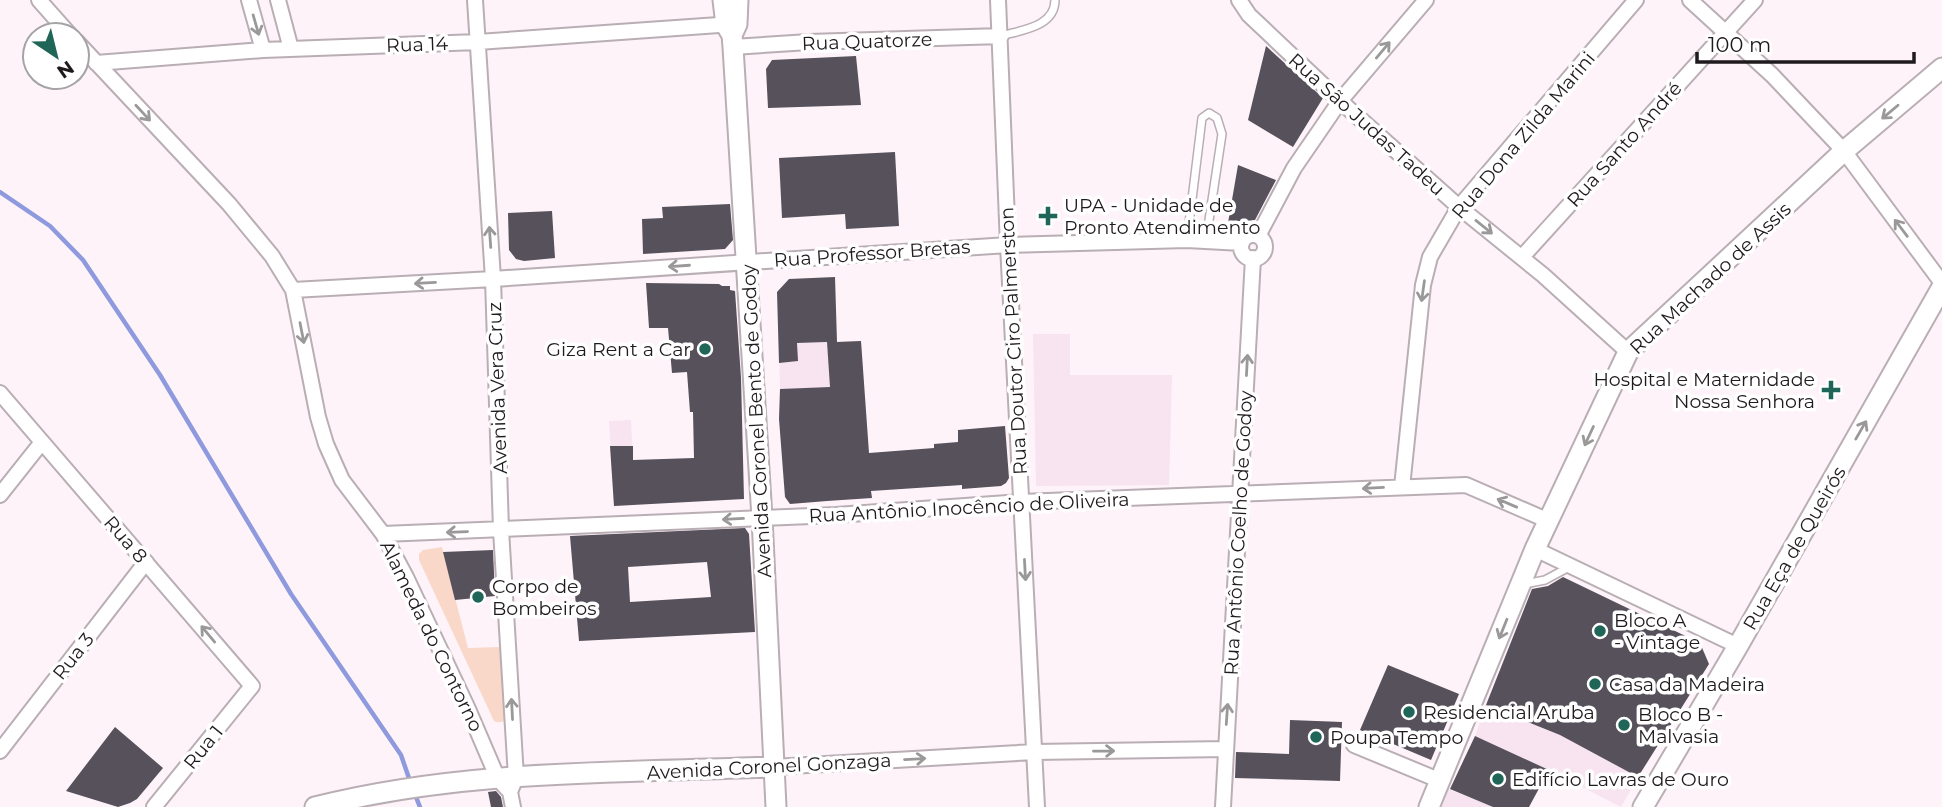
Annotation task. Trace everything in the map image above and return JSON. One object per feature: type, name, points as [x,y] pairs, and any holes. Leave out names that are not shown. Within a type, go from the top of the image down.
[{"type":"main road","name":"Avenida Coronel Bento de Godoy","points":[[723,0],[732,33],[747,261],[776,807]]},
{"type":"main road","name":"Avenida Coronel Bento de Godoy","points":[[732,33],[738,0]]},
{"type":"main road","name":"Rua Machado de Assis","points":[[1429,807],[1535,548],[1628,352],[1844,151],[1942,68]]},
{"type":"main road","name":"Rua Eça de Queirós","points":[[1643,807],[1738,646],[1942,285]]},
{"type":"main road","name":"Avenida Coronel Gonzaga","points":[[315,807],[381,792],[439,784],[509,789],[773,767]]},
{"type":"street","points":[[39,0],[58,21]]},
{"type":"street","points":[[249,0],[263,50]]},
{"type":"street","points":[[278,0],[291,48]]},
{"type":"street","name":"Avenida Vera Cruz","points":[[475,0],[493,279],[509,789]]},
{"type":"street","name":"Rua Doutor Ciro Palmerston","points":[[998,0],[1037,807]]},
{"type":"street","name":"Rua São Judas Tadeu","points":[[1239,0],[1259,24],[1340,101],[1628,352]]},
{"type":"street","name":"Rua Antônio Coelho de Godoy","points":[[1223,807],[1253,258],[1262,254],[1265,249],[1258,236],[1294,168],[1340,101],[1426,0]]},
{"type":"street","name":"Rua Dona Zilda Marini","points":[[1402,487],[1423,285],[1430,257],[1459,206],[1636,0]]},
{"type":"street","points":[[1690,0],[1772,75],[1844,151],[1942,285]]},
{"type":"street","name":"Rua Santo André","points":[[1522,257],[1755,0]]},
{"type":"street","name":"Rua 14","points":[[96,63],[291,48],[732,33]]},
{"type":"street","name":"Rua Quatorze","points":[[732,33],[809,42],[1001,36]]},
{"type":"street","name":"Alameda do Contorno","points":[[91,57],[229,204],[272,256],[293,289],[318,416],[326,443],[342,480],[383,534],[509,789]]},
{"type":"street","points":[[1253,258],[1244,254],[1242,243],[1248,236],[1258,236]]},
{"type":"street","name":"Rua Professor Bretas","points":[[293,289],[493,279],[1008,245],[1187,240],[1242,243]]},
{"type":"street","name":"Rua 8","points":[[0,393],[252,686]]},
{"type":"street","points":[[0,495],[42,442]]},
{"type":"street","name":"Rua Antônio Inocêncio de Oliveira","points":[[383,534],[836,515],[1021,502],[1466,485],[1549,521]]},
{"type":"street","points":[[1535,548],[1738,646]]},
{"type":"street","name":"Rua 3","points":[[0,751],[146,562]]},
{"type":"street","name":"Rua 1","points":[[154,807],[252,686]]},
{"type":"street","points":[[1354,745],[1441,781]]},
{"type":"street","name":"Avenida Coronel Gonzaga","points":[[773,767],[1035,752],[1225,749]]},
{"type":"lane","points":[[1001,36],[1044,23],[1055,6],[1055,0]]},
{"type":"lane","points":[[1187,240],[1202,118],[1209,113],[1217,118],[1222,134],[1206,240]]},
{"type":"lane","points":[[1521,584],[1545,580],[1572,566]]},
{"type":"shaded area","points":[[1033,334],[1070,334],[1070,375],[1172,375],[1169,485],[1036,486]]},
{"type":"shaded area","points":[[861,341],[864,386],[780,389],[779,344]]},
{"type":"shaded area","points":[[631,420],[635,505],[614,506],[609,421]]},
{"type":"shaded area","points":[[442,547],[468,648],[501,647],[507,719],[502,722],[494,721],[419,560],[419,554],[423,550]]},
{"type":"shaded area","points":[[1486,705],[1560,735],[1638,777],[1621,807],[1475,736]]},
{"type":"shaded area","points":[[1448,789],[1493,807],[1439,807]]},
{"type":"building","points":[[1266,46],[1323,98],[1293,147],[1248,120]]},
{"type":"building","points":[[856,56],[861,105],[768,108],[766,69],[772,60]]},
{"type":"building","points":[[895,152],[899,226],[846,229],[845,214],[782,218],[779,158]]},
{"type":"building","points":[[1238,165],[1276,180],[1255,220],[1228,223]]},
{"type":"building","points":[[730,204],[733,240],[725,249],[643,254],[642,219],[663,218],[662,207]]},
{"type":"building","points":[[552,211],[555,258],[524,261],[516,259],[509,250],[508,213]]},
{"type":"building","points":[[835,277],[837,342],[861,341],[869,453],[934,448],[934,444],[958,442],[958,430],[1005,426],[1009,478],[1006,483],[1001,486],[962,489],[962,485],[871,491],[872,498],[790,504],[785,497],[779,419],[780,389],[830,387],[827,342],[797,343],[798,361],[779,363],[777,292],[789,279]]},
{"type":"building","points":[[646,283],[719,284],[730,286],[730,290],[735,291],[741,378],[744,499],[614,506],[610,446],[633,446],[633,460],[694,458],[693,412],[690,412],[687,372],[672,373],[668,328],[649,328]]},
{"type":"building","points":[[745,528],[749,534],[755,632],[579,641],[570,536]],"holes":[[[707,562],[711,597],[630,602],[628,567]]]},
{"type":"building","points":[[493,550],[495,596],[455,600],[443,552]]},
{"type":"building","name":"Casa da Madeira","points":[[1563,577],[1700,643],[1709,664],[1638,777],[1560,735],[1486,705],[1532,589],[1548,586]]},
{"type":"building","name":"Residencial Aruba","points":[[1388,665],[1459,694],[1431,760],[1360,730]]},
{"type":"building","name":"Poupa Tempo","points":[[1290,720],[1342,722],[1340,781],[1235,778],[1236,752],[1289,754]]},
{"type":"building","points":[[115,727],[163,768],[137,799],[118,807],[66,791]]},
{"type":"building","name":"Edifício Lavras de Ouro","points":[[1475,736],[1549,770],[1529,807],[1493,807],[1450,789]]},
{"type":"building","points":[[496,791],[501,797],[503,807],[491,807],[488,792]]},
{"type":"waterway","points":[[0,192],[50,226],[83,260],[160,375],[291,594],[401,755],[411,784]]},
{"type":"waterway","points":[[414,792],[420,807]]},
{"type":"place","name":"UPA - Unidade de Pronto Atendimento","points":[[1048,216]]},
{"type":"place","name":"Giza Rent a Car","points":[[705,349]]},
{"type":"place","name":"Hospital e Maternidade Nossa Senhora","points":[[1831,390]]},
{"type":"place","name":"Corpo de Bombeiros","points":[[478,597]]},
{"type":"place","name":"Bloco A - Vintage","points":[[1600,631]]},
{"type":"place","name":"Casa da Madeira","points":[[1595,684]]},
{"type":"place","name":"Residencial Aruba","points":[[1409,712]]},
{"type":"place","name":"Bloco B - Malvasia","points":[[1624,725]]},
{"type":"place","name":"Poupa Tempo","points":[[1316,737]]},
{"type":"place","name":"Edifício Lavras de Ouro","points":[[1498,779]]}]
